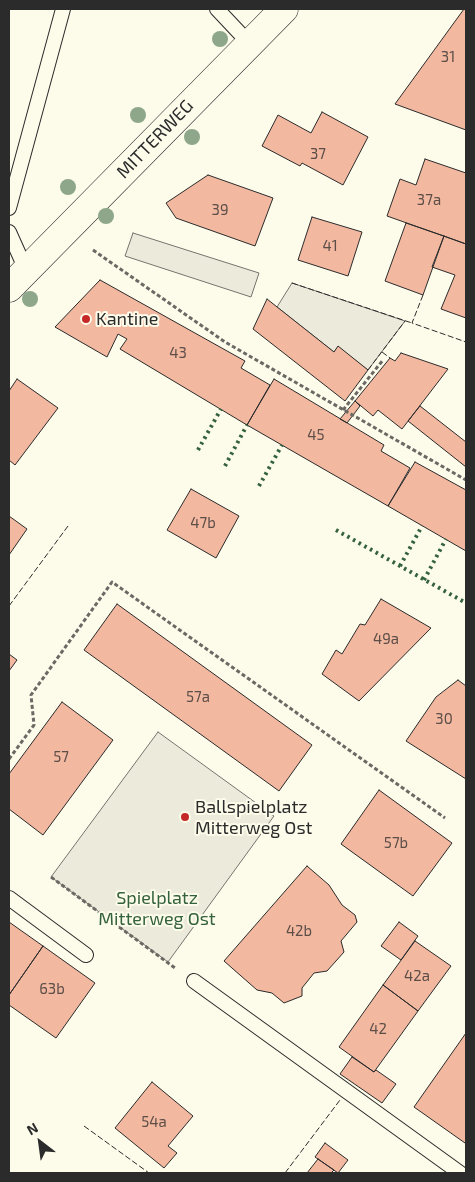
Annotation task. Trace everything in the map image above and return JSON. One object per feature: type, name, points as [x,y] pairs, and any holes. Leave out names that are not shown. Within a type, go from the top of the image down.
[{"type":"street","name":"MITTERWEG","points":[[17,279],[284,9]]},
{"type":"lane","points":[[9,208],[63,9]]},
{"type":"lane","points":[[217,9],[249,43]]},
{"type":"lane","name":"MITTERWEG","points":[[9,232],[17,279]]},
{"type":"lane","points":[[9,898],[86,955]]},
{"type":"lane","points":[[194,981],[460,1173]]},
{"type":"path","points":[[93,250],[225,342],[466,480]]},
{"type":"path","points":[[343,410],[383,360]]},
{"type":"path","points":[[9,759],[34,724],[31,695],[112,582],[445,818]]},
{"type":"path","points":[[51,877],[194,981]]},
{"type":"green space","points":[[292,283],[405,321],[368,370],[338,347],[334,352],[277,307]]},
{"type":"green space","name":"Spielplatz Mitterweg Ost","points":[[158,732],[274,816],[168,962],[51,877]]},
{"type":"shaded area","points":[[133,233],[259,273],[251,297],[125,256]]},
{"type":"building","points":[[464,9],[466,9],[466,130],[395,104]]},
{"type":"building","points":[[322,112],[368,137],[343,185],[302,163],[300,166],[262,146],[278,115],[311,133]]},
{"type":"building","points":[[425,159],[466,173],[466,244],[387,216],[400,179],[416,185]]},
{"type":"building","points":[[208,175],[273,198],[255,246],[176,218],[166,203]]},
{"type":"building","points":[[312,217],[362,232],[348,276],[298,260]]},
{"type":"building","points":[[406,223],[444,236],[423,295],[385,281]]},
{"type":"building","points":[[444,236],[466,244],[466,318],[441,309],[455,275],[432,267]]},
{"type":"building","points":[[100,280],[245,361],[241,368],[270,385],[247,425],[120,349],[127,339],[118,334],[107,357],[55,327]]},
{"type":"building","points":[[267,299],[334,352],[338,346],[368,370],[345,401],[253,329]]},
{"type":"building","points":[[401,353],[448,369],[402,429],[378,410],[373,416],[355,401],[390,358],[395,361]]},
{"type":"building","points":[[17,379],[58,408],[15,465],[9,460],[9,391]]},
{"type":"building","points":[[274,379],[384,445],[381,451],[410,468],[388,506],[247,425]]},
{"type":"building","points":[[355,401],[360,406],[347,423],[340,419]]},
{"type":"building","points":[[420,406],[466,442],[466,467],[408,421]]},
{"type":"building","points":[[415,462],[466,490],[466,551],[388,506]]},
{"type":"building","points":[[191,489],[239,516],[216,558],[167,530]]},
{"type":"building","points":[[9,516],[27,529],[9,555]]},
{"type":"building","points":[[381,599],[431,628],[359,701],[322,674],[336,650],[342,654],[360,624],[365,625]]},
{"type":"building","points":[[117,604],[312,745],[279,791],[84,650]]},
{"type":"building","points":[[9,654],[17,660],[9,671]]},
{"type":"building","points":[[458,680],[466,686],[466,779],[406,741],[436,697]]},
{"type":"building","points":[[62,702],[113,740],[43,835],[9,809],[9,774]]},
{"type":"building","points":[[379,790],[452,843],[413,896],[341,844]]},
{"type":"building","points":[[307,866],[329,885],[342,905],[355,915],[357,922],[341,941],[344,952],[327,971],[314,973],[302,988],[302,996],[284,1003],[272,993],[257,990],[224,961]]},
{"type":"building","points":[[9,922],[43,946],[9,995]]},
{"type":"building","points":[[399,922],[418,936],[401,960],[381,946]]},
{"type":"building","points":[[415,941],[451,966],[418,1011],[383,985]]},
{"type":"building","points":[[43,946],[95,983],[56,1038],[9,1005],[9,995]]},
{"type":"building","points":[[383,985],[418,1011],[374,1072],[339,1047]]},
{"type":"building","points":[[466,1033],[466,1142],[465,1143],[414,1107]]},
{"type":"building","points":[[352,1057],[396,1084],[382,1103],[340,1074]]},
{"type":"building","points":[[152,1082],[193,1116],[168,1146],[177,1153],[164,1168],[115,1128]]},
{"type":"building","points":[[325,1143],[348,1160],[338,1173],[315,1157]]},
{"type":"building","points":[[318,1159],[334,1170],[331,1173],[307,1173]]},
{"type":"hedge","points":[[198,450],[221,409]]},
{"type":"hedge","points":[[225,466],[247,425]]},
{"type":"hedge","points":[[259,486],[282,445]]},
{"type":"hedge","points":[[400,566],[422,526]]},
{"type":"hedge","points":[[336,530],[466,603]]},
{"type":"hedge","points":[[424,580],[446,539]]},
{"type":"fence","points":[[292,283],[412,323]]},
{"type":"fence","points":[[423,295],[412,323],[466,342]]},
{"type":"fence","points":[[368,370],[405,321]]},
{"type":"fence","points":[[382,352],[390,358]]},
{"type":"fence","points":[[9,606],[68,526]]},
{"type":"fence","points":[[285,1173],[340,1100]]},
{"type":"fence","points":[[84,1126],[149,1173]]},
{"type":"place","name":"Kantine","points":[[86,319]]},
{"type":"place","name":"Ballspielplatz Mitterweg Ost","points":[[185,817]]}]
